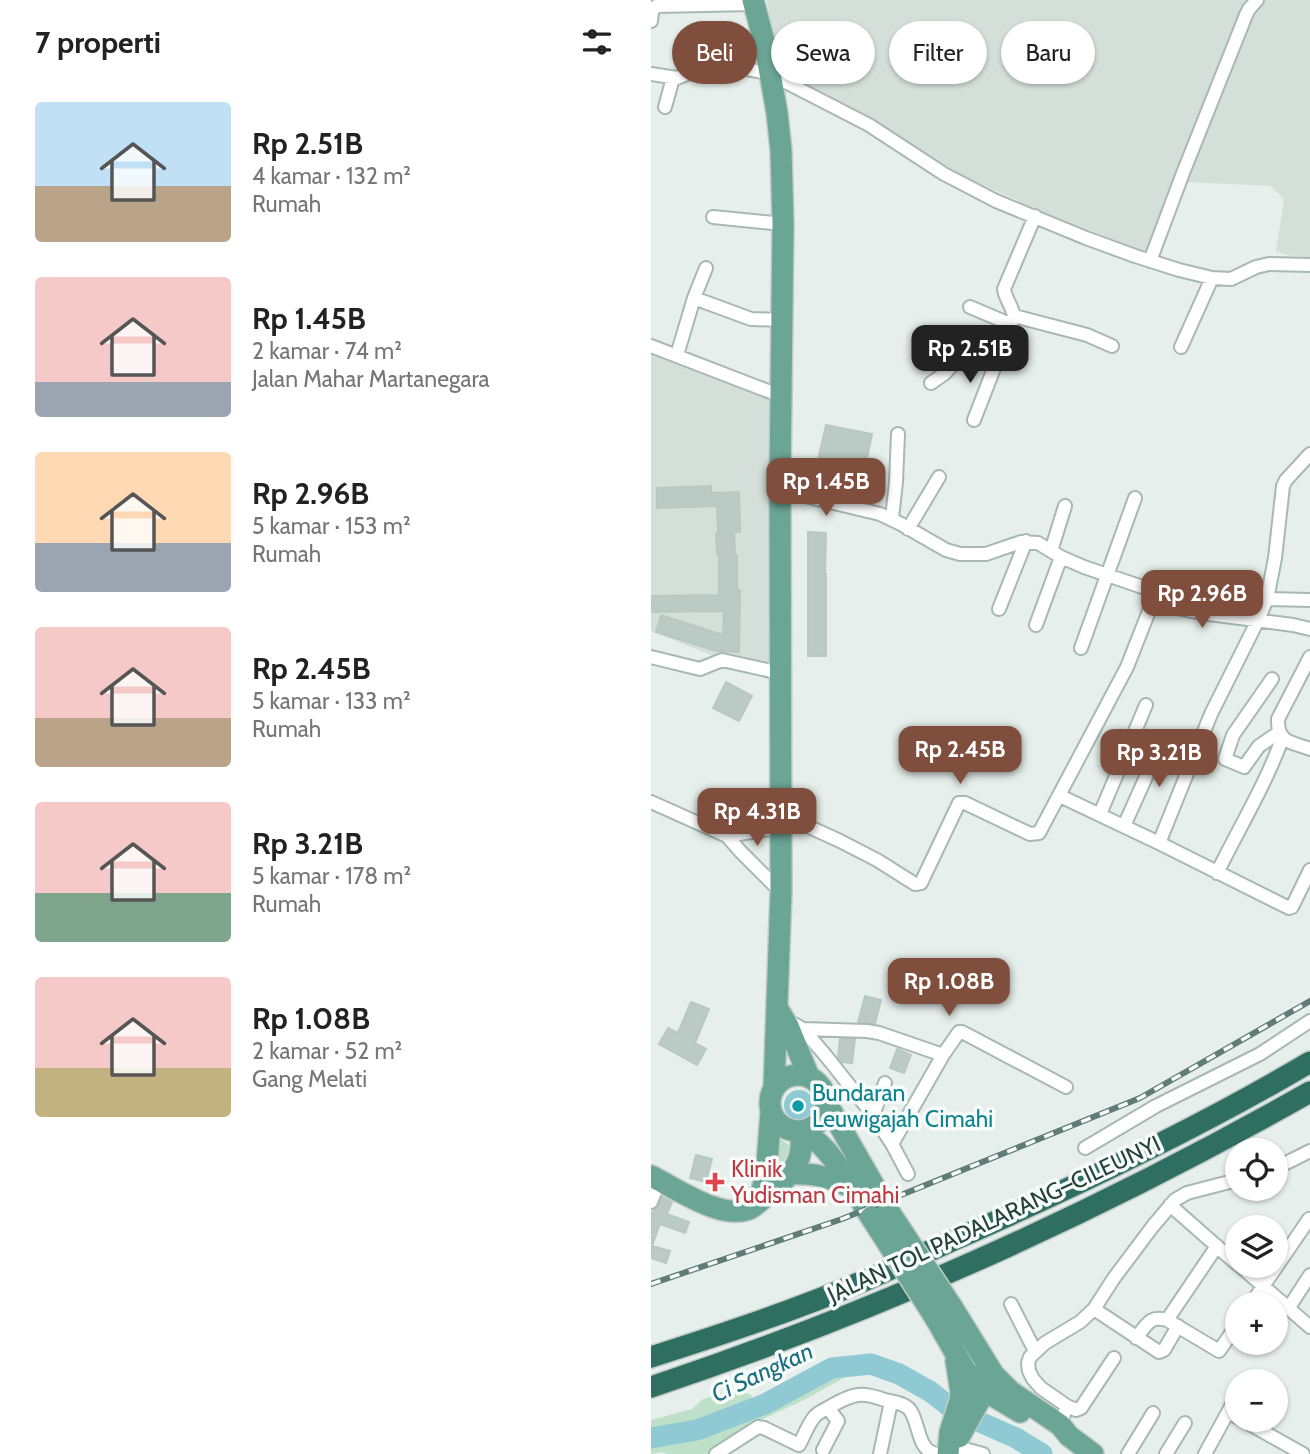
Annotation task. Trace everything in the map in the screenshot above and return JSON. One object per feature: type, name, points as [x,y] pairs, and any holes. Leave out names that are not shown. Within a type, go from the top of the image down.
[{"type":"highway","name":"JALAN TOL PADALARANG–CILEUNYI","points":[[651,1354],[702,1341],[867,1280],[1053,1196],[1192,1127],[1310,1062]]},
{"type":"highway","name":"JALAN TOL PADALARANG–CILEUNYI","points":[[651,1387],[822,1326],[973,1262],[1202,1151],[1310,1092]]},
{"type":"main road","points":[[754,2],[765,45],[781,150],[781,892],[790,1021],[809,1077]]},
{"type":"main road","points":[[759,1201],[766,1175],[770,1104],[790,1021]]},
{"type":"main road","points":[[774,1088],[790,1076],[800,1075],[809,1077],[821,1087],[879,1214],[990,1383]]},
{"type":"main road","points":[[801,1132],[816,1125],[824,1115],[826,1102]]},
{"type":"main road","points":[[771,1112],[785,1128],[801,1132],[816,1141],[851,1187],[879,1214]]},
{"type":"main road","points":[[656,1178],[701,1202],[725,1211],[750,1208],[790,1174],[800,1158],[801,1132]]},
{"type":"main road","points":[[790,1174],[821,1175],[851,1187]]},
{"type":"main road","points":[[944,1313],[966,1406]]},
{"type":"main road","points":[[953,1350],[965,1370],[1010,1391],[1065,1422],[1093,1454]]},
{"type":"main road","points":[[949,1444],[966,1406],[990,1383]]},
{"type":"street","points":[[1150,261],[1246,15],[1257,0]]},
{"type":"street","points":[[651,21],[656,6],[754,2]]},
{"type":"street","points":[[757,71],[768,73],[869,125],[944,174],[996,201],[1150,261],[1212,278],[1231,279],[1269,264],[1310,265]]},
{"type":"street","points":[[651,74],[672,78]]},
{"type":"street","points":[[665,107],[672,82]]},
{"type":"street","points":[[974,420],[1012,320],[1013,308],[1004,289],[1035,216]]},
{"type":"street","points":[[713,217],[783,224]]},
{"type":"street","points":[[677,355],[706,268]]},
{"type":"street","points":[[1181,347],[1212,278]]},
{"type":"street","points":[[694,298],[751,319],[782,320]]},
{"type":"street","points":[[970,307],[1012,320],[1087,335],[1112,346]]},
{"type":"street","points":[[651,346],[781,396]]},
{"type":"street","points":[[931,383],[962,355],[996,363]]},
{"type":"street","points":[[892,519],[898,434]]},
{"type":"street","points":[[1160,843],[1211,714],[1267,599],[1275,558],[1283,486],[1310,454]]},
{"type":"street","points":[[908,528],[939,477]]},
{"type":"street","points":[[727,836],[781,820],[840,841],[877,860],[912,883],[919,884],[959,803],[965,803],[1037,835],[1041,832],[1127,667],[1155,596],[1154,591],[1107,576],[1056,554],[1038,543],[1026,541],[986,554],[967,555],[946,550],[880,514],[780,490]]},
{"type":"street","points":[[1080,648],[1135,498]]},
{"type":"street","points":[[1036,625],[1056,554],[1065,506]]},
{"type":"street","points":[[999,609],[1026,541]]},
{"type":"street","points":[[1267,599],[1310,600]]},
{"type":"street","points":[[1153,603],[1310,629]]},
{"type":"street","points":[[651,657],[700,669],[721,660],[780,673]]},
{"type":"street","points":[[1217,873],[1257,796],[1280,736],[1278,719],[1310,657]]},
{"type":"street","points":[[1272,679],[1233,735],[1225,759],[1244,767],[1259,746],[1280,736],[1310,749]]},
{"type":"street","points":[[1100,814],[1146,705]]},
{"type":"street","points":[[1124,826],[1163,739]]},
{"type":"street","points":[[1060,796],[1290,908],[1310,870]]},
{"type":"street","points":[[651,802],[727,836],[781,892]]},
{"type":"street","points":[[790,1021],[879,1033],[943,1055]]},
{"type":"street","points":[[790,1021],[826,1056],[873,1115],[908,1174]]},
{"type":"street","points":[[1085,1148],[1156,1106],[1260,1054],[1310,1021]]},
{"type":"street","points":[[892,1144],[943,1055],[957,1034],[962,1032],[1066,1087]]},
{"type":"street","points":[[873,1115],[885,1083]]},
{"type":"street","points":[[1288,1162],[1310,1151]]},
{"type":"street","points":[[651,1202],[656,1178]]},
{"type":"street","points":[[1114,1358],[1081,1408],[1065,1422],[1033,1379],[1028,1363],[1035,1351],[1080,1322],[1094,1309],[1114,1278],[1170,1205],[1187,1193],[1225,1183]]},
{"type":"street","points":[[1170,1205],[1225,1253]]},
{"type":"street","points":[[1259,1292],[1309,1219]]},
{"type":"street","points":[[1094,1309],[1161,1352],[1166,1348],[1173,1323],[1217,1246]]},
{"type":"street","points":[[1310,1275],[1288,1309],[1310,1326]]},
{"type":"street","points":[[1253,1278],[1269,1292]]},
{"type":"street","points":[[1011,1304],[1035,1351]]},
{"type":"street","points":[[1136,1338],[1152,1319],[1158,1317],[1219,1351],[1225,1342]]},
{"type":"street","points":[[798,1446],[820,1412],[849,1396],[871,1395],[909,1409],[925,1448],[930,1453],[949,1444],[983,1454]]},
{"type":"street","points":[[880,1454],[891,1402]]},
{"type":"street","points":[[716,1454],[758,1427],[798,1446],[822,1452],[838,1421],[828,1408]]},
{"type":"street","points":[[1128,1454],[1153,1413]]},
{"type":"street","points":[[1166,1454],[1185,1423]]},
{"type":"street","points":[[1205,1454],[1225,1429]]},
{"type":"street","points":[[1264,1432],[1303,1454]]},
{"type":"shaded area","points":[[767,0],[1310,0],[1310,258],[1276,251],[1284,199],[1271,186],[1187,182],[1159,258],[1025,204],[963,176],[840,102],[805,84],[875,84],[875,21],[771,21],[771,24]]},
{"type":"shaded area","points":[[651,352],[771,392],[773,670],[721,659],[651,631]]},
{"type":"green space","points":[[779,1138],[792,1147],[775,1176],[778,1165]]},
{"type":"green space","points":[[854,1372],[763,1419],[708,1454],[651,1454],[651,1420],[692,1409],[703,1399],[721,1393],[744,1392],[751,1395],[763,1411],[829,1373]]},
{"type":"water","points":[[799,1090],[805,1091],[813,1099],[813,1111],[805,1119],[799,1120],[793,1119],[785,1111],[784,1105],[785,1099],[793,1091]]},
{"type":"building","points":[[826,425],[872,434],[861,488],[814,478]]},
{"type":"building","points":[[711,486],[711,493],[739,492],[740,532],[734,532],[737,590],[740,590],[739,652],[716,651],[656,632],[661,615],[723,635],[724,611],[651,612],[651,596],[719,595],[717,506],[657,508],[657,488]]},
{"type":"building","points":[[808,532],[826,533],[826,656],[808,656]]},
{"type":"building","points":[[726,682],[752,696],[739,721],[713,708]]},
{"type":"building","points":[[865,996],[881,1000],[875,1024],[858,1022]]},
{"type":"building","points":[[691,1002],[709,1009],[695,1043],[706,1049],[697,1065],[659,1044],[668,1028],[678,1033]]},
{"type":"building","points":[[840,1039],[855,1039],[852,1063],[842,1062],[838,1057]]},
{"type":"building","points":[[897,1049],[911,1055],[904,1073],[890,1068]]},
{"type":"building","points":[[696,1155],[712,1159],[706,1182],[690,1178]]},
{"type":"building","points":[[662,1197],[672,1202],[667,1214],[689,1222],[685,1233],[660,1224],[652,1246],[670,1251],[666,1263],[651,1258],[651,1213],[659,1206]]},
{"type":"waterway","name":"Ci Sangkan","points":[[651,1438],[697,1430],[765,1404],[832,1368],[871,1364],[899,1374],[931,1392],[955,1411],[1016,1438],[1042,1454]]},
{"type":"railway","points":[[651,1284],[842,1219],[1140,1098],[1310,1001]]},
{"type":"place","name":"Bundaran Leuwigajah Cimahi","points":[[798,1106]]},
{"type":"place","name":"Klinik Yudisman Cimahi","points":[[715,1182]]}]
